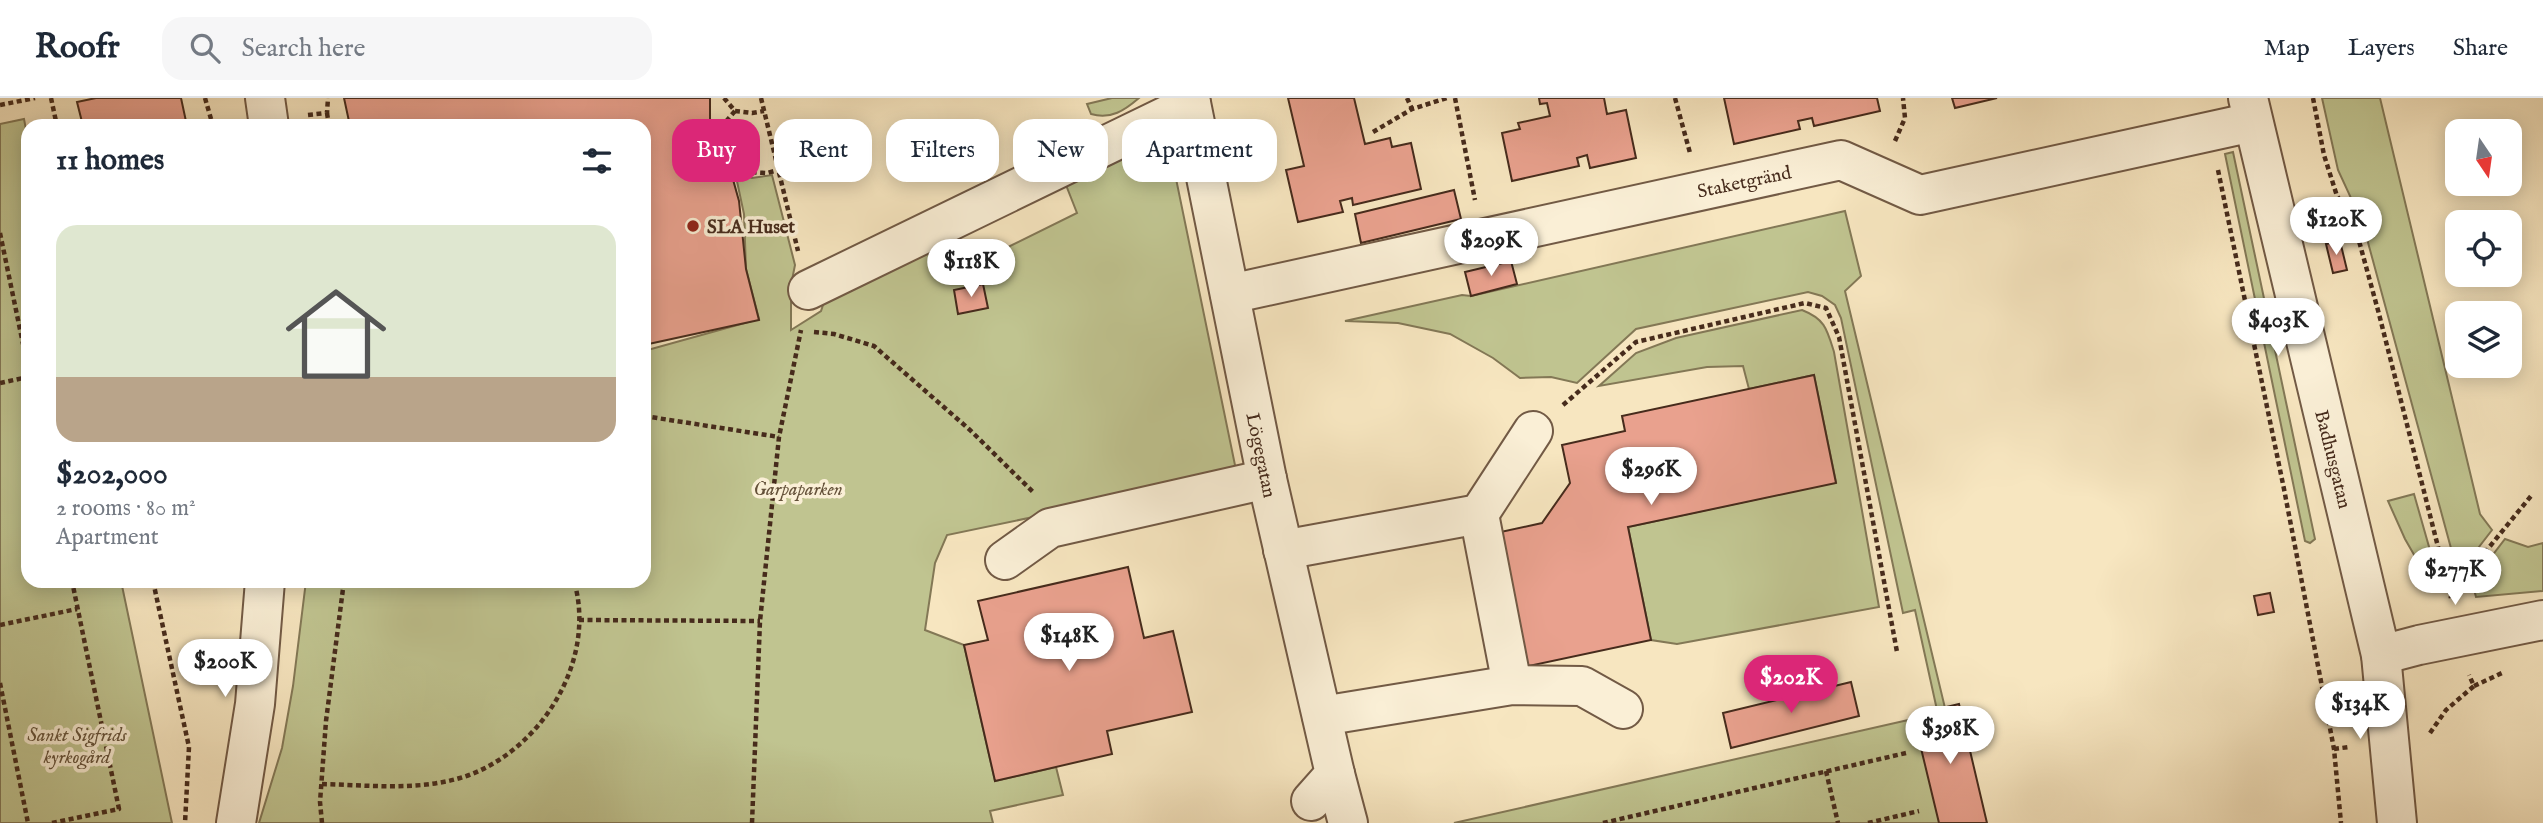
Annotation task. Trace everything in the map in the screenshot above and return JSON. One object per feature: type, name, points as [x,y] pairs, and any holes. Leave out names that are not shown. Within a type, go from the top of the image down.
[{"type":"street","points":[[265,98],[284,119]]},
{"type":"street","points":[[808,290],[1191,101]]},
{"type":"street","name":"Lögegatan","points":[[1191,101],[1267,479],[1322,716],[1323,788],[1348,823]]},
{"type":"street","name":"Staketgränd","points":[[1230,294],[1841,160],[1920,195],[2207,131],[2250,110]]},
{"type":"street","name":"Badhusgatan","points":[[2250,110],[2381,655],[2397,823]]},
{"type":"street","points":[[1513,685],[1479,514],[1533,431]]},
{"type":"street","points":[[1005,560],[1050,528],[1267,479]]},
{"type":"street","points":[[1283,550],[1479,514]]},
{"type":"street","points":[[236,823],[255,704],[264,588]]},
{"type":"street","points":[[2381,655],[2543,620]]},
{"type":"street","points":[[1322,716],[1513,685],[1582,686],[1623,709]]},
{"type":"path","points":[[0,106],[35,98]]},
{"type":"path","points":[[51,98],[56,119]]},
{"type":"path","points":[[205,98],[211,119]]},
{"type":"path","points":[[328,98],[328,119]]},
{"type":"path","points":[[724,98],[735,111],[764,111]]},
{"type":"path","points":[[761,98],[774,153]]},
{"type":"path","points":[[1407,98],[1412,109]]},
{"type":"path","points":[[1373,132],[1412,109],[1447,98]]},
{"type":"path","points":[[1455,98],[1483,239]]},
{"type":"path","points":[[1675,98],[1700,191]]},
{"type":"path","points":[[2313,98],[2324,155],[2337,196],[2353,219],[2413,440],[2450,590],[2464,578],[2531,496]]},
{"type":"path","points":[[735,111],[723,125],[735,157],[747,172],[774,171]]},
{"type":"path","points":[[296,119],[327,113]]},
{"type":"path","points":[[2207,131],[2281,476],[2334,749],[2341,823]]},
{"type":"path","points":[[752,823],[760,621],[779,437],[810,297],[781,182]]},
{"type":"path","points":[[0,233],[21,334]]},
{"type":"path","points":[[1533,431],[1636,342],[1805,303],[1826,308],[1839,337],[1897,652]]},
{"type":"path","points":[[801,331],[834,334],[874,346],[970,430],[1051,511],[1050,528]]},
{"type":"path","points":[[0,383],[21,378]]},
{"type":"path","points":[[651,417],[779,437]]},
{"type":"path","points":[[52,823],[119,809],[73,588]]},
{"type":"path","points":[[155,588],[189,747],[185,823]]},
{"type":"path","points":[[322,823],[320,802],[326,721],[343,588]]},
{"type":"path","points":[[322,784],[435,784],[484,769],[508,755],[530,736],[563,688],[573,660],[579,620],[575,588]]},
{"type":"path","points":[[0,625],[77,609]]},
{"type":"path","points":[[579,620],[760,621]]},
{"type":"path","points":[[2422,734],[2432,732],[2446,710],[2474,687],[2470,679]]},
{"type":"path","points":[[0,683],[28,823]]},
{"type":"path","points":[[2334,749],[2351,746]]},
{"type":"path","points":[[1603,823],[1906,753]]},
{"type":"path","points":[[1826,771],[1838,823]]},
{"type":"path","points":[[1868,823],[1919,811]]},
{"type":"green space","points":[[1112,98],[1139,98],[1111,115],[1091,114],[1087,104]]},
{"type":"green space","points":[[2322,98],[2380,98],[2445,368],[2445,378],[2447,378],[2480,514],[2492,530],[2458,574],[2363,224],[2338,170]]},
{"type":"green space","name":"Sankt Sigfrids kyrkogård","points":[[21,120],[21,588],[122,588],[172,823],[0,823],[0,124]]},
{"type":"green space","points":[[2233,152],[2315,539],[2310,543],[2305,541],[2225,154]]},
{"type":"green space","name":"Garpaparken","points":[[1122,157],[1122,182],[1177,182],[1236,470],[947,535],[935,563],[925,630],[964,645],[995,781],[1056,767],[1063,795],[990,811],[993,823],[259,823],[282,748],[305,588],[651,588],[651,349],[759,319],[746,269],[744,214],[737,182],[760,182],[760,177],[772,175],[795,265],[791,285],[791,330],[821,311],[824,302],[936,249],[951,275],[1077,213],[1066,185],[1072,182],[1108,182],[1108,164]]},
{"type":"green space","points":[[1845,211],[1861,276],[1845,291],[1945,708],[1937,710],[1915,610],[1903,613],[1841,318],[1835,305],[1822,296],[1808,292],[1636,329],[1577,383],[1551,377],[1520,378],[1493,358],[1450,334],[1398,323],[1345,321],[1462,295],[1471,296]]},
{"type":"green space","points":[[1802,310],[1816,317],[1824,326],[1834,352],[1879,607],[1677,644],[1651,640],[1628,527],[1836,482],[1814,375],[1749,389],[1743,366],[1707,367],[1599,386],[1636,353],[1676,338]]},
{"type":"green space","points":[[2414,494],[2439,582],[2424,572],[2388,501]]},
{"type":"green space","points":[[2505,539],[2528,547],[2543,543],[2543,591],[2476,597],[2472,582]]},
{"type":"green space","points":[[1948,711],[1973,823],[1454,823]]},
{"type":"building","points":[[96,98],[181,98],[186,119],[81,119],[77,102]]},
{"type":"building","name":"SLA Huset","points":[[344,98],[710,98],[710,119],[672,119],[672,182],[734,182],[739,201],[746,269],[759,320],[651,343],[651,119],[348,119]]},
{"type":"building","points":[[1288,98],[1354,98],[1365,144],[1390,138],[1392,147],[1411,143],[1421,189],[1353,205],[1352,198],[1340,201],[1343,212],[1298,222],[1286,170],[1304,166]]},
{"type":"building","points":[[1539,98],[1604,98],[1607,114],[1626,110],[1636,158],[1590,168],[1587,155],[1577,158],[1579,166],[1512,181],[1502,133],[1520,129],[1518,123],[1550,116],[1547,103],[1540,104]]},
{"type":"building","points":[[1724,98],[1877,98],[1880,111],[1814,126],[1812,118],[1798,121],[1800,129],[1734,144]]},
{"type":"building","points":[[1952,98],[1997,98],[1955,108]]},
{"type":"building","points":[[1454,190],[1461,219],[1361,243],[1355,214]]},
{"type":"building","points":[[2340,241],[2347,270],[2333,273],[2326,244]]},
{"type":"building","points":[[1511,261],[1517,284],[1471,296],[1465,272]]},
{"type":"building","points":[[983,284],[988,308],[958,314],[954,290]]},
{"type":"building","points":[[1814,375],[1836,483],[1628,527],[1651,640],[1524,667],[1496,533],[1542,523],[1570,483],[1562,445],[1625,431],[1622,416]]},
{"type":"building","points":[[1128,567],[1144,638],[1173,631],[1192,712],[1107,731],[1112,754],[995,781],[964,645],[988,640],[978,601]]},
{"type":"building","points":[[2270,593],[2274,612],[2258,615],[2254,596]]},
{"type":"building","points":[[1851,682],[1859,716],[1731,748],[1723,713]]},
{"type":"building","points":[[1959,704],[1987,823],[1939,823],[1913,715]]},
{"type":"place","name":"SLA Huset","points":[[693,226]]}]
